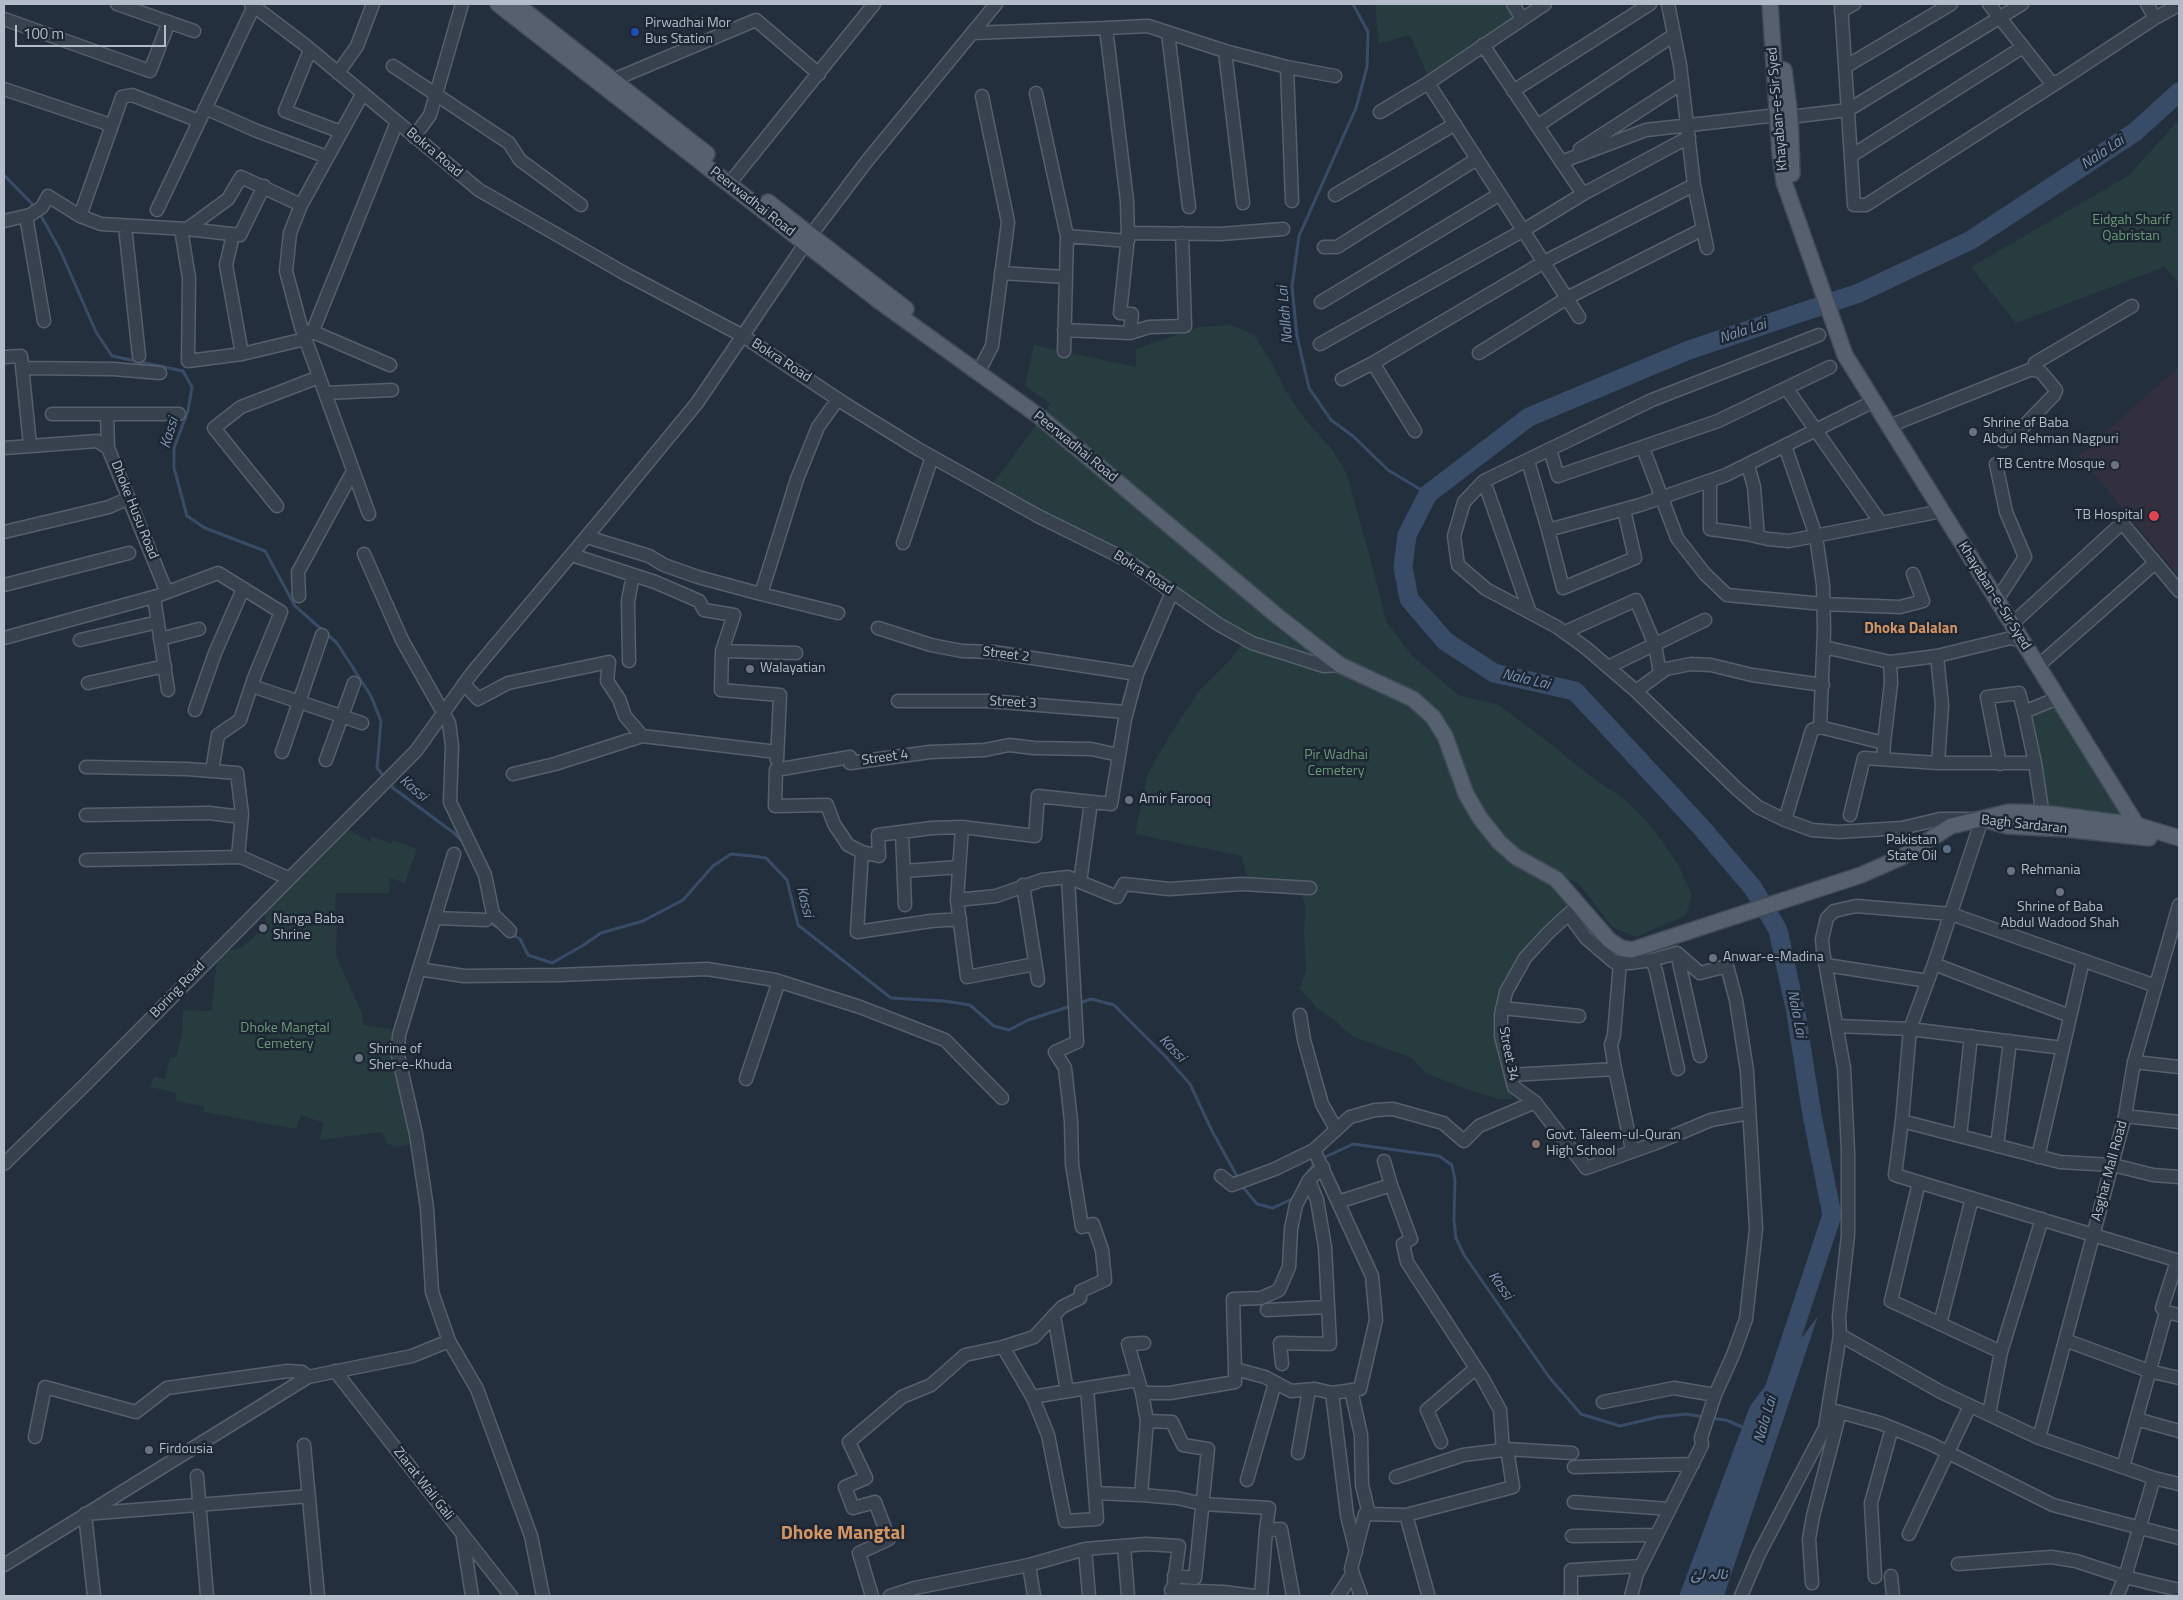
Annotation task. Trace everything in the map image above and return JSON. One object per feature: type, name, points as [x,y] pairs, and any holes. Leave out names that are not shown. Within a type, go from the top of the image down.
[{"type":"main road","name":"Peerwadhai Road","points":[[498,4],[733,180],[879,301],[1040,417],[1276,615],[1340,666],[1413,699],[1433,717],[1444,736],[1466,794],[1480,818],[1499,842],[1516,857],[1556,879],[1599,929]]},
{"type":"main road","points":[[516,4],[613,80],[733,180]]},
{"type":"main road","name":"Khayaban-e-Sir Syed","points":[[1770,4],[1784,116]]},
{"type":"main road","name":"Khayaban-e-Sir Syed","points":[[1779,4],[1784,116],[1784,182],[1845,355],[2141,831]]},
{"type":"main road","name":"Bagh Sardaran","points":[[1599,929],[1609,940],[1621,948],[1632,950],[1861,875],[1913,851],[1951,826],[2009,812],[2044,820],[2141,831]]},
{"type":"main road","points":[[2141,831],[2179,838]]},
{"type":"main road","points":[[2141,831],[2179,847]]},
{"type":"street","points":[[118,4],[194,31]]},
{"type":"street","points":[[338,73],[357,46],[373,4]]},
{"type":"street","points":[[414,137],[430,115],[462,4]]},
{"type":"street","points":[[733,180],[874,4]]},
{"type":"street","name":"Boring Road","points":[[4,1164],[86,1084],[416,750],[464,684],[697,403],[807,240],[867,161],[996,4]]},
{"type":"street","points":[[1513,4],[1522,18]]},
{"type":"street","points":[[1380,112],[1428,83],[1545,4]]},
{"type":"street","points":[[1513,90],[1650,4]]},
{"type":"street","points":[[1668,4],[1682,83],[1694,185],[1707,248]]},
{"type":"street","points":[[1854,4],[1841,8],[1854,205],[1866,205],[2155,18],[2179,6]]},
{"type":"street","points":[[1845,67],[1951,4]]},
{"type":"street","points":[[1989,4],[2050,81],[2058,82]]},
{"type":"street","points":[[1561,162],[1646,130],[1688,131],[1784,116],[1848,110],[2022,4]]},
{"type":"street","points":[[2146,4],[2155,18]]},
{"type":"street","points":[[157,210],[206,108],[252,5]]},
{"type":"street","name":"Bokra Road","points":[[252,5],[363,93],[479,190],[624,273],[743,336],[838,399],[932,457],[1038,516],[1125,559],[1218,624],[1252,643],[1317,664],[1340,666]]},
{"type":"street","points":[[4,19],[150,72],[169,22]]},
{"type":"street","points":[[613,80],[756,20],[819,74]]},
{"type":"street","points":[[972,33],[1148,26],[1225,51],[1287,67],[1335,76]]},
{"type":"street","points":[[1106,28],[1127,200],[1128,237],[1120,312],[1132,314],[1130,333]]},
{"type":"street","points":[[1168,34],[1189,207]]},
{"type":"street","points":[[1537,126],[1674,35]]},
{"type":"street","points":[[1483,45],[1583,194]]},
{"type":"street","points":[[1851,156],[2023,47]]},
{"type":"street","points":[[310,50],[285,111],[341,132]]},
{"type":"street","points":[[1225,51],[1243,203]]},
{"type":"street","points":[[393,66],[509,143],[520,160],[581,205]]},
{"type":"street","points":[[1287,67],[1292,201]]},
{"type":"street","points":[[1428,83],[1579,317]]},
{"type":"street","points":[[1561,162],[1682,83]]},
{"type":"street","points":[[4,89],[105,123]]},
{"type":"street","points":[[363,93],[301,205],[290,233],[286,271],[319,378],[369,514]]},
{"type":"street","points":[[1036,93],[1067,236],[1064,351]]},
{"type":"street","points":[[80,216],[122,96],[132,95],[199,121]]},
{"type":"street","points":[[976,372],[992,346],[1008,222],[982,96]]},
{"type":"street","points":[[206,108],[256,131],[327,157]]},
{"type":"street","points":[[306,334],[397,122]]},
{"type":"street","points":[[1335,195],[1455,124]]},
{"type":"street","points":[[1320,344],[1524,230],[1688,131]]},
{"type":"street","points":[[1324,247],[1337,247],[1477,158]]},
{"type":"street","points":[[184,229],[228,199],[241,177],[264,186],[301,205]]},
{"type":"street","points":[[1342,378],[1373,363],[1544,262],[1694,185]]},
{"type":"street","points":[[4,221],[26,216],[42,207],[48,196],[80,216],[101,224],[184,229],[240,235],[264,186]]},
{"type":"street","points":[[1321,302],[1500,194]]},
{"type":"street","points":[[26,216],[44,321]]},
{"type":"street","points":[[124,226],[139,356]]},
{"type":"street","points":[[184,229],[190,278],[188,361],[242,354],[306,334],[390,366]]},
{"type":"street","points":[[1067,236],[1128,237],[1182,233],[1221,234],[1284,229]]},
{"type":"street","points":[[1478,353],[1567,298],[1703,229]]},
{"type":"street","points":[[1064,330],[1130,333],[1148,327],[1185,326],[1182,233]]},
{"type":"street","points":[[233,234],[226,264],[242,354]]},
{"type":"street","points":[[1001,273],[1066,277]]},
{"type":"street","points":[[2035,370],[2035,364],[2132,306]]},
{"type":"street","points":[[1819,335],[1652,400],[1484,481],[1464,502],[1454,536],[1458,566],[1486,590],[1529,610],[1565,632],[1636,691],[1736,789],[1758,806],[1785,820],[1812,830],[1838,832],[1902,828],[1940,819],[1982,819],[1934,964],[1910,1029],[1895,1175],[2178,1261],[2162,1308],[2166,1312],[2179,1315]]},
{"type":"street","points":[[4,357],[21,356],[30,446]]},
{"type":"street","points":[[1373,363],[1415,431]]},
{"type":"street","points":[[1550,450],[1558,476],[1718,421],[1830,367]]},
{"type":"street","points":[[23,368],[113,369],[160,373]]},
{"type":"street","points":[[1889,426],[2032,369],[2041,372],[2056,390],[2054,395],[2023,427],[2003,441]]},
{"type":"street","points":[[277,506],[214,428],[241,407],[319,378]]},
{"type":"street","points":[[1787,389],[1881,523]]},
{"type":"street","points":[[325,394],[392,390]]},
{"type":"street","points":[[761,594],[797,479],[818,428],[838,399]]},
{"type":"street","points":[[1548,530],[1624,510],[1710,480],[1748,464],[1874,401]]},
{"type":"street","points":[[52,414],[179,414]]},
{"type":"street","points":[[107,414],[108,448]]},
{"type":"street","name":"Dhoke Husu Road","points":[[4,448],[97,441],[108,448],[165,588]]},
{"type":"street","points":[[1785,446],[1816,536],[1820,559],[1824,647],[1820,727]]},
{"type":"street","points":[[1643,448],[1677,538],[1704,574],[1727,595],[1823,604],[1900,607],[1922,601],[1913,574]]},
{"type":"street","points":[[903,543],[932,457]]},
{"type":"street","points":[[1528,461],[1563,588],[1635,558],[1624,510]]},
{"type":"street","points":[[1748,464],[1754,487],[1758,537]]},
{"type":"street","points":[[1996,464],[2006,512],[2025,557],[1997,600]]},
{"type":"street","points":[[300,596],[298,572],[353,472]]},
{"type":"street","points":[[1710,480],[1710,529],[1758,537],[1789,541],[1942,511]]},
{"type":"street","points":[[1484,481],[1529,610]]},
{"type":"street","points":[[4,532],[109,507],[129,498]]},
{"type":"street","points":[[2012,624],[2122,523],[2179,590]]},
{"type":"street","points":[[587,537],[649,556],[664,565],[698,578],[838,613]]},
{"type":"street","points":[[4,585],[129,553]]},
{"type":"street","points":[[364,554],[402,640],[430,694],[444,712],[449,723],[452,744],[450,802],[485,875],[493,914],[510,931]]},
{"type":"street","points":[[572,555],[632,575],[699,601],[704,610],[734,615],[722,651],[721,690],[780,695],[775,806],[827,805],[834,824],[848,845],[862,852],[879,856],[878,835],[932,828],[962,827],[1035,836],[1038,796],[1111,804],[1126,712],[1137,674],[1172,592]]},
{"type":"street","points":[[2038,666],[2155,563]]},
{"type":"street","points":[[4,638],[154,597],[218,573],[281,612],[240,720],[218,734],[212,771]]},
{"type":"street","points":[[629,661],[628,601],[632,575]]},
{"type":"street","points":[[195,710],[215,653],[243,588]]},
{"type":"street","points":[[154,597],[168,690]]},
{"type":"street","points":[[1565,632],[1636,600],[1655,646],[1660,673]]},
{"type":"street","points":[[1608,667],[1655,646],[1705,620]]},
{"type":"street","points":[[80,640],[158,622]]},
{"type":"street","name":"Street 2","points":[[878,628],[931,645],[962,651],[993,652],[1137,674]]},
{"type":"street","points":[[160,639],[199,629]]},
{"type":"street","points":[[282,752],[322,635]]},
{"type":"street","points":[[1824,647],[1890,662],[1937,656],[2011,638],[2022,641]]},
{"type":"street","points":[[722,651],[796,654]]},
{"type":"street","points":[[1937,656],[1942,705],[1938,763]]},
{"type":"street","points":[[464,684],[478,699],[508,683],[609,662],[608,681],[619,699],[625,716],[642,736]]},
{"type":"street","points":[[1883,760],[1891,683],[1890,662]]},
{"type":"street","points":[[1636,691],[1666,668],[1678,665],[1711,665],[1752,675],[1823,685]]},
{"type":"street","points":[[88,683],[165,666]]},
{"type":"street","points":[[326,760],[354,683]]},
{"type":"street","points":[[252,686],[362,723]]},
{"type":"street","points":[[2000,764],[1987,697],[2019,693],[2035,763],[2044,820]]},
{"type":"street","points":[[2024,712],[2058,698]]},
{"type":"street","name":"Street 3","points":[[898,702],[988,701],[1126,712]]},
{"type":"street","points":[[1785,820],[1812,730],[1820,727],[1884,743]]},
{"type":"street","points":[[513,774],[555,764],[642,736],[777,752]]},
{"type":"street","name":"Street 4","points":[[776,770],[850,757],[850,763],[930,752],[985,750],[1010,745],[1034,748],[1091,749],[1119,755]]},
{"type":"street","points":[[1850,815],[1864,758],[1938,763],[2035,763]]},
{"type":"street","points":[[86,767],[237,773],[241,817],[238,857]]},
{"type":"street","points":[[1080,882],[1091,802]]},
{"type":"street","points":[[86,815],[209,813],[241,817]]},
{"type":"street","points":[[962,827],[957,900],[967,977],[1035,964]]},
{"type":"street","points":[[902,833],[905,904]]},
{"type":"street","points":[[862,852],[857,932],[931,921],[960,919]]},
{"type":"street","points":[[454,854],[399,1035],[398,1055],[418,1143],[427,1208],[432,1292],[449,1341],[478,1389],[531,1536],[543,1596]]},
{"type":"street","points":[[86,860],[238,857],[288,878]]},
{"type":"street","points":[[904,871],[959,867]]},
{"type":"street","points":[[872,1596],[859,1552],[889,1539],[875,1502],[853,1508],[845,1487],[866,1478],[849,1442],[902,1397],[931,1385],[965,1356],[1034,1337],[1062,1307],[1080,1298],[1081,1291],[1105,1280],[1102,1250],[1092,1224],[1082,1227],[1072,1164],[1071,1122],[1065,1068],[1055,1052],[1077,1042],[1068,877]]},
{"type":"street","points":[[957,900],[996,896],[1023,885],[1042,880],[1068,877],[1118,897],[1124,884],[1169,889],[1242,884],[1310,888]]},
{"type":"street","points":[[1023,885],[1038,980]]},
{"type":"street","name":"Street 34","points":[[1579,904],[1548,933],[1526,958],[1506,992],[1502,1008],[1501,1036],[1514,1087],[1535,1102],[1586,1168],[1632,1150]]},
{"type":"street","name":"Asghar Mall Road","points":[[2040,1438],[2113,1165],[2125,1116],[2134,1062],[2156,986],[2176,931],[2179,905]]},
{"type":"street","points":[[1812,1583],[1809,1539],[1834,1411],[1840,1335],[1839,1317],[1846,1265],[1849,1187],[1846,1103],[1837,1026],[1822,939],[1827,918],[1834,911],[1842,908],[1868,906],[1951,914],[2156,986]]},
{"type":"street","points":[[1569,915],[1586,938],[1614,962],[1630,963],[1652,960],[1677,952]]},
{"type":"street","points":[[435,918],[486,920]]},
{"type":"street","points":[[1677,952],[1700,1056]]},
{"type":"street","points":[[1631,1596],[1641,1566],[1702,1445],[1702,1438],[1715,1395],[1746,1319],[1756,1229],[1750,1113],[1743,1044],[1728,966],[1700,973],[1677,952]]},
{"type":"street","points":[[1652,960],[1678,1069]]},
{"type":"street","points":[[2038,1157],[2083,960]]},
{"type":"street","points":[[1620,962],[1614,1036],[1611,1045],[1632,1150],[1656,1143],[1711,1120],[1750,1113]]},
{"type":"street","points":[[1934,964],[2070,1016]]},
{"type":"street","points":[[1826,965],[1928,981]]},
{"type":"street","points":[[419,969],[464,976],[559,975],[707,969],[779,981],[860,1007],[945,1040],[1002,1098]]},
{"type":"street","points":[[746,1079],[779,981]]},
{"type":"street","points":[[1502,1008],[1579,1016]]},
{"type":"street","points":[[1300,1015],[1304,1040],[1322,1104],[1336,1129]]},
{"type":"street","points":[[1837,1026],[1910,1029],[2063,1048]]},
{"type":"street","points":[[1960,1136],[1971,1036]]},
{"type":"street","points":[[1997,1146],[2010,1041]]},
{"type":"street","points":[[2134,1062],[2179,1067]]},
{"type":"street","points":[[1511,1075],[1615,1069]]},
{"type":"street","points":[[1221,1176],[1232,1185],[1247,1180],[1314,1150],[1350,1117],[1375,1110],[1393,1109],[1443,1124],[1464,1141],[1479,1126],[1535,1102]]},
{"type":"street","points":[[2125,1116],[2179,1122]]},
{"type":"street","points":[[1902,1120],[2060,1162],[2113,1165],[2153,1175],[2179,1177]]},
{"type":"street","points":[[1236,1369],[1265,1377],[1291,1391],[1309,1390],[1332,1393],[1360,1389],[1376,1320],[1372,1276],[1314,1150]]},
{"type":"street","points":[[1361,1596],[1351,1569],[1365,1514],[1406,1515],[1513,1487],[1505,1450],[1500,1410],[1476,1368],[1407,1262],[1403,1244],[1411,1239],[1384,1160]]},
{"type":"street","points":[[1032,1396],[1087,1388],[1140,1386],[1170,1393],[1235,1382],[1233,1299],[1261,1298],[1279,1290],[1289,1267],[1296,1205],[1309,1180],[1323,1167]]},
{"type":"street","points":[[1282,1364],[1280,1344],[1330,1344],[1325,1247],[1317,1200],[1309,1180]]},
{"type":"street","points":[[1919,1182],[1891,1301],[2001,1352]]},
{"type":"street","points":[[1338,1202],[1391,1185]]},
{"type":"street","points":[[1940,1324],[1972,1198]]},
{"type":"street","points":[[1989,1414],[2001,1352],[2042,1219]]},
{"type":"street","points":[[1268,1310],[1327,1307]]},
{"type":"street","points":[[2123,1467],[2166,1312]]},
{"type":"street","points":[[1054,1315],[1067,1391]]},
{"type":"street","points":[[1840,1335],[1941,1392],[2040,1438],[2154,1478],[2179,1484]]},
{"type":"street","points":[[2065,1340],[2149,1371],[2179,1378]]},
{"type":"street","points":[[4,1565],[308,1377],[412,1356],[449,1341]]},
{"type":"street","points":[[1141,1495],[1147,1421],[1140,1386],[1128,1344],[1144,1343]]},
{"type":"street","points":[[1003,1347],[1032,1396],[1048,1435],[1065,1521],[1097,1519],[1087,1388]]},
{"type":"street","points":[[1442,1442],[1427,1410],[1476,1368]]},
{"type":"street","points":[[35,1437],[45,1387],[136,1412],[166,1388],[288,1371],[302,1372],[308,1377]]},
{"type":"street","name":"Ziarat Wali Gali","points":[[335,1371],[511,1596]]},
{"type":"street","points":[[1247,1480],[1275,1383]]},
{"type":"street","points":[[1603,1402],[1674,1388],[1715,1395]]},
{"type":"street","points":[[1298,1452],[1309,1390]]},
{"type":"street","points":[[1351,1390],[1361,1436],[1362,1485],[1368,1514]]},
{"type":"street","points":[[1332,1393],[1347,1515],[1356,1552]]},
{"type":"street","points":[[1909,1534],[1970,1406]]},
{"type":"street","points":[[1834,1411],[1892,1428],[1947,1452],[2053,1505],[2179,1538]]},
{"type":"street","points":[[1741,1596],[1759,1554],[1834,1411]]},
{"type":"street","points":[[2136,1419],[2179,1432]]},
{"type":"street","points":[[1147,1421],[1172,1422],[1183,1445],[1208,1449],[1195,1578],[1174,1576]]},
{"type":"street","points":[[1875,1577],[1871,1503],[1892,1428]]},
{"type":"street","points":[[304,1445],[318,1596]]},
{"type":"street","points":[[1396,1477],[1463,1455],[1505,1450],[1572,1453]]},
{"type":"street","points":[[1574,1467],[1693,1464]]},
{"type":"street","points":[[197,1476],[207,1596]]},
{"type":"street","points":[[2117,1596],[2126,1577],[2138,1528],[2154,1478]]},
{"type":"street","points":[[1095,1493],[1177,1498],[1202,1504],[1269,1508],[1261,1596]]},
{"type":"street","points":[[86,1514],[309,1496]]},
{"type":"street","points":[[1574,1502],[1670,1509]]},
{"type":"street","points":[[86,1514],[94,1596]]},
{"type":"street","points":[[1406,1515],[1428,1594]]},
{"type":"street","points":[[1266,1530],[1280,1529],[1293,1596]]},
{"type":"street","points":[[1572,1536],[1657,1535]]},
{"type":"street","points":[[463,1536],[472,1596]]},
{"type":"street","points":[[890,1596],[914,1588],[1028,1565],[1085,1549],[1146,1544],[1179,1546],[1172,1593],[1223,1592],[1255,1596]]},
{"type":"street","points":[[1124,1546],[1128,1596]]},
{"type":"street","points":[[1085,1549],[1089,1596]]},
{"type":"street","points":[[1958,1564],[2051,1557],[2076,1561],[2126,1577],[2179,1590]]},
{"type":"street","points":[[1028,1565],[1034,1596]]},
{"type":"street","points":[[1571,1596],[1571,1570],[1641,1566]]},
{"type":"street","points":[[1338,1596],[1353,1573]]},
{"type":"street","points":[[1891,1576],[1893,1596]]},
{"type":"shaded area","name":"TB Hospital","points":[[2179,367],[2179,576],[2079,456]]},
{"type":"green space","points":[[1375,4],[1504,4],[1516,22],[1430,81],[1410,35],[1379,44]]},
{"type":"green space","name":"Eidgah Sharif Qabristan","points":[[2179,120],[2179,283],[2164,267],[2016,323],[1971,267],[2128,176]]},
{"type":"green space","name":"Pir Wadhai Cemetery","points":[[1231,325],[1253,334],[1272,363],[1287,393],[1306,421],[1331,448],[1347,474],[1386,621],[1412,656],[1460,696],[1497,704],[1597,781],[1623,798],[1651,826],[1678,864],[1692,895],[1686,915],[1636,937],[1612,927],[1579,884],[1490,841],[1562,894],[1571,904],[1534,939],[1503,980],[1497,1004],[1495,1027],[1506,1064],[1512,1099],[1499,1099],[1466,1089],[1426,1073],[1412,1058],[1352,1036],[1317,1008],[1300,989],[1306,970],[1304,931],[1306,907],[1299,890],[1248,884],[1242,856],[1135,834],[1148,773],[1199,691],[1232,658],[1247,637],[1171,583],[1113,547],[992,485],[1045,413],[1050,403],[1025,386],[1034,345],[1136,367],[1136,349],[1199,327]]},
{"type":"green space","points":[[2058,698],[2136,824],[2044,813],[2024,712]]},
{"type":"green space","name":"Dhoke Mangtal Cemetery","points":[[344,827],[370,842],[372,836],[391,844],[393,840],[417,849],[405,883],[390,878],[389,893],[336,893],[335,909],[337,925],[336,956],[361,1011],[364,1025],[390,1029],[412,1144],[396,1147],[386,1143],[382,1132],[319,1140],[324,1123],[301,1115],[296,1129],[204,1112],[204,1106],[175,1101],[177,1093],[150,1087],[154,1076],[165,1079],[170,1058],[176,1057],[183,1029],[183,1010],[211,1011],[218,954],[242,947],[257,934],[268,932],[263,907]]},
{"type":"water","name":"نالہ لئ","points":[[1818,1316],[1724,1596],[1679,1596],[1750,1406]]},
{"type":"waterway","name":"Nallah Lai","points":[[1353,4],[1368,32],[1367,67],[1356,108],[1299,236],[1292,287],[1297,336],[1309,388],[1331,420],[1353,436],[1388,470],[1428,494]]},
{"type":"waterway","name":"Nala Lai","points":[[1775,1387],[1832,1215],[1812,1115],[1796,1013],[1778,930],[1753,888],[1701,827],[1575,691],[1494,673],[1445,641],[1409,599],[1403,567],[1407,535],[1428,494],[1529,417],[1689,350],[1859,293],[1971,240],[2135,132],[2179,92]]},
{"type":"waterway","name":"Kassi","points":[[4,175],[36,208]]},
{"type":"waterway","name":"Kassi","points":[[40,214],[60,250],[96,332],[112,356],[183,371],[192,387],[188,411],[174,448],[174,468],[187,516],[205,528],[265,551],[295,606],[337,643],[371,696],[381,721],[377,768],[385,778]]},
{"type":"waterway","name":"Kassi","points":[[389,783],[393,788],[454,833],[464,843]]},
{"type":"waterway","name":"Kassi","points":[[511,934],[520,939],[528,955],[552,963],[601,933],[643,921],[683,900],[713,866],[731,854],[752,856],[766,858],[787,880],[798,925],[891,998],[944,1001],[970,1005],[994,1026],[1009,1030],[1028,1020],[1071,1006]]},
{"type":"waterway","name":"Kassi","points":[[491,918],[493,925],[501,929]]},
{"type":"waterway","name":"Kassi","points":[[1077,1004],[1091,999],[1114,1005],[1166,1057],[1190,1084],[1212,1131],[1238,1178]]},
{"type":"waterway","name":"Kassi","points":[[1321,1159],[1353,1144],[1439,1156],[1452,1165],[1455,1180],[1454,1220],[1456,1238],[1464,1255],[1549,1377],[1581,1414],[1620,1426],[1658,1417],[1686,1414],[1704,1417]]},
{"type":"waterway","name":"Kassi","points":[[1303,1179],[1315,1162]]},
{"type":"waterway","name":"Kassi","points":[[1242,1186],[1257,1204],[1273,1208],[1294,1198]]},
{"type":"waterway","name":"Kassi","points":[[1710,1418],[1726,1420],[1745,1428]]},
{"type":"place","name":"Pirwadhai Mor Bus Station","points":[[635,32]]},
{"type":"place","name":"Shrine of Baba Abdul Rehman Nagpuri","points":[[1973,432]]},
{"type":"place","name":"TB Centre Mosque","points":[[2115,465]]},
{"type":"place","name":"TB Hospital","points":[[2154,516]]},
{"type":"place","name":"Walayatian","points":[[750,669]]},
{"type":"place","name":"Amir Farooq","points":[[1129,800]]},
{"type":"place","name":"Pakistan State Oil","points":[[1947,849]]},
{"type":"place","name":"Rehmania","points":[[2011,871]]},
{"type":"place","name":"Shrine of Baba Abdul Wadood Shah","points":[[2060,892]]},
{"type":"place","name":"Nanga Baba Shrine","points":[[263,928]]},
{"type":"place","name":"Anwar-e-Madina","points":[[1713,958]]},
{"type":"place","name":"Shrine of Sher-e-Khuda","points":[[359,1058]]},
{"type":"place","name":"Govt. Taleem-ul-Quran High School","points":[[1536,1144]]},
{"type":"place","name":"Firdousia","points":[[149,1450]]},
{"type":"district","name":"Dhoka Dalalan","points":[[1911,629]]},
{"type":"district","name":"Dhoke Mangtal","points":[[843,1534]]}]
